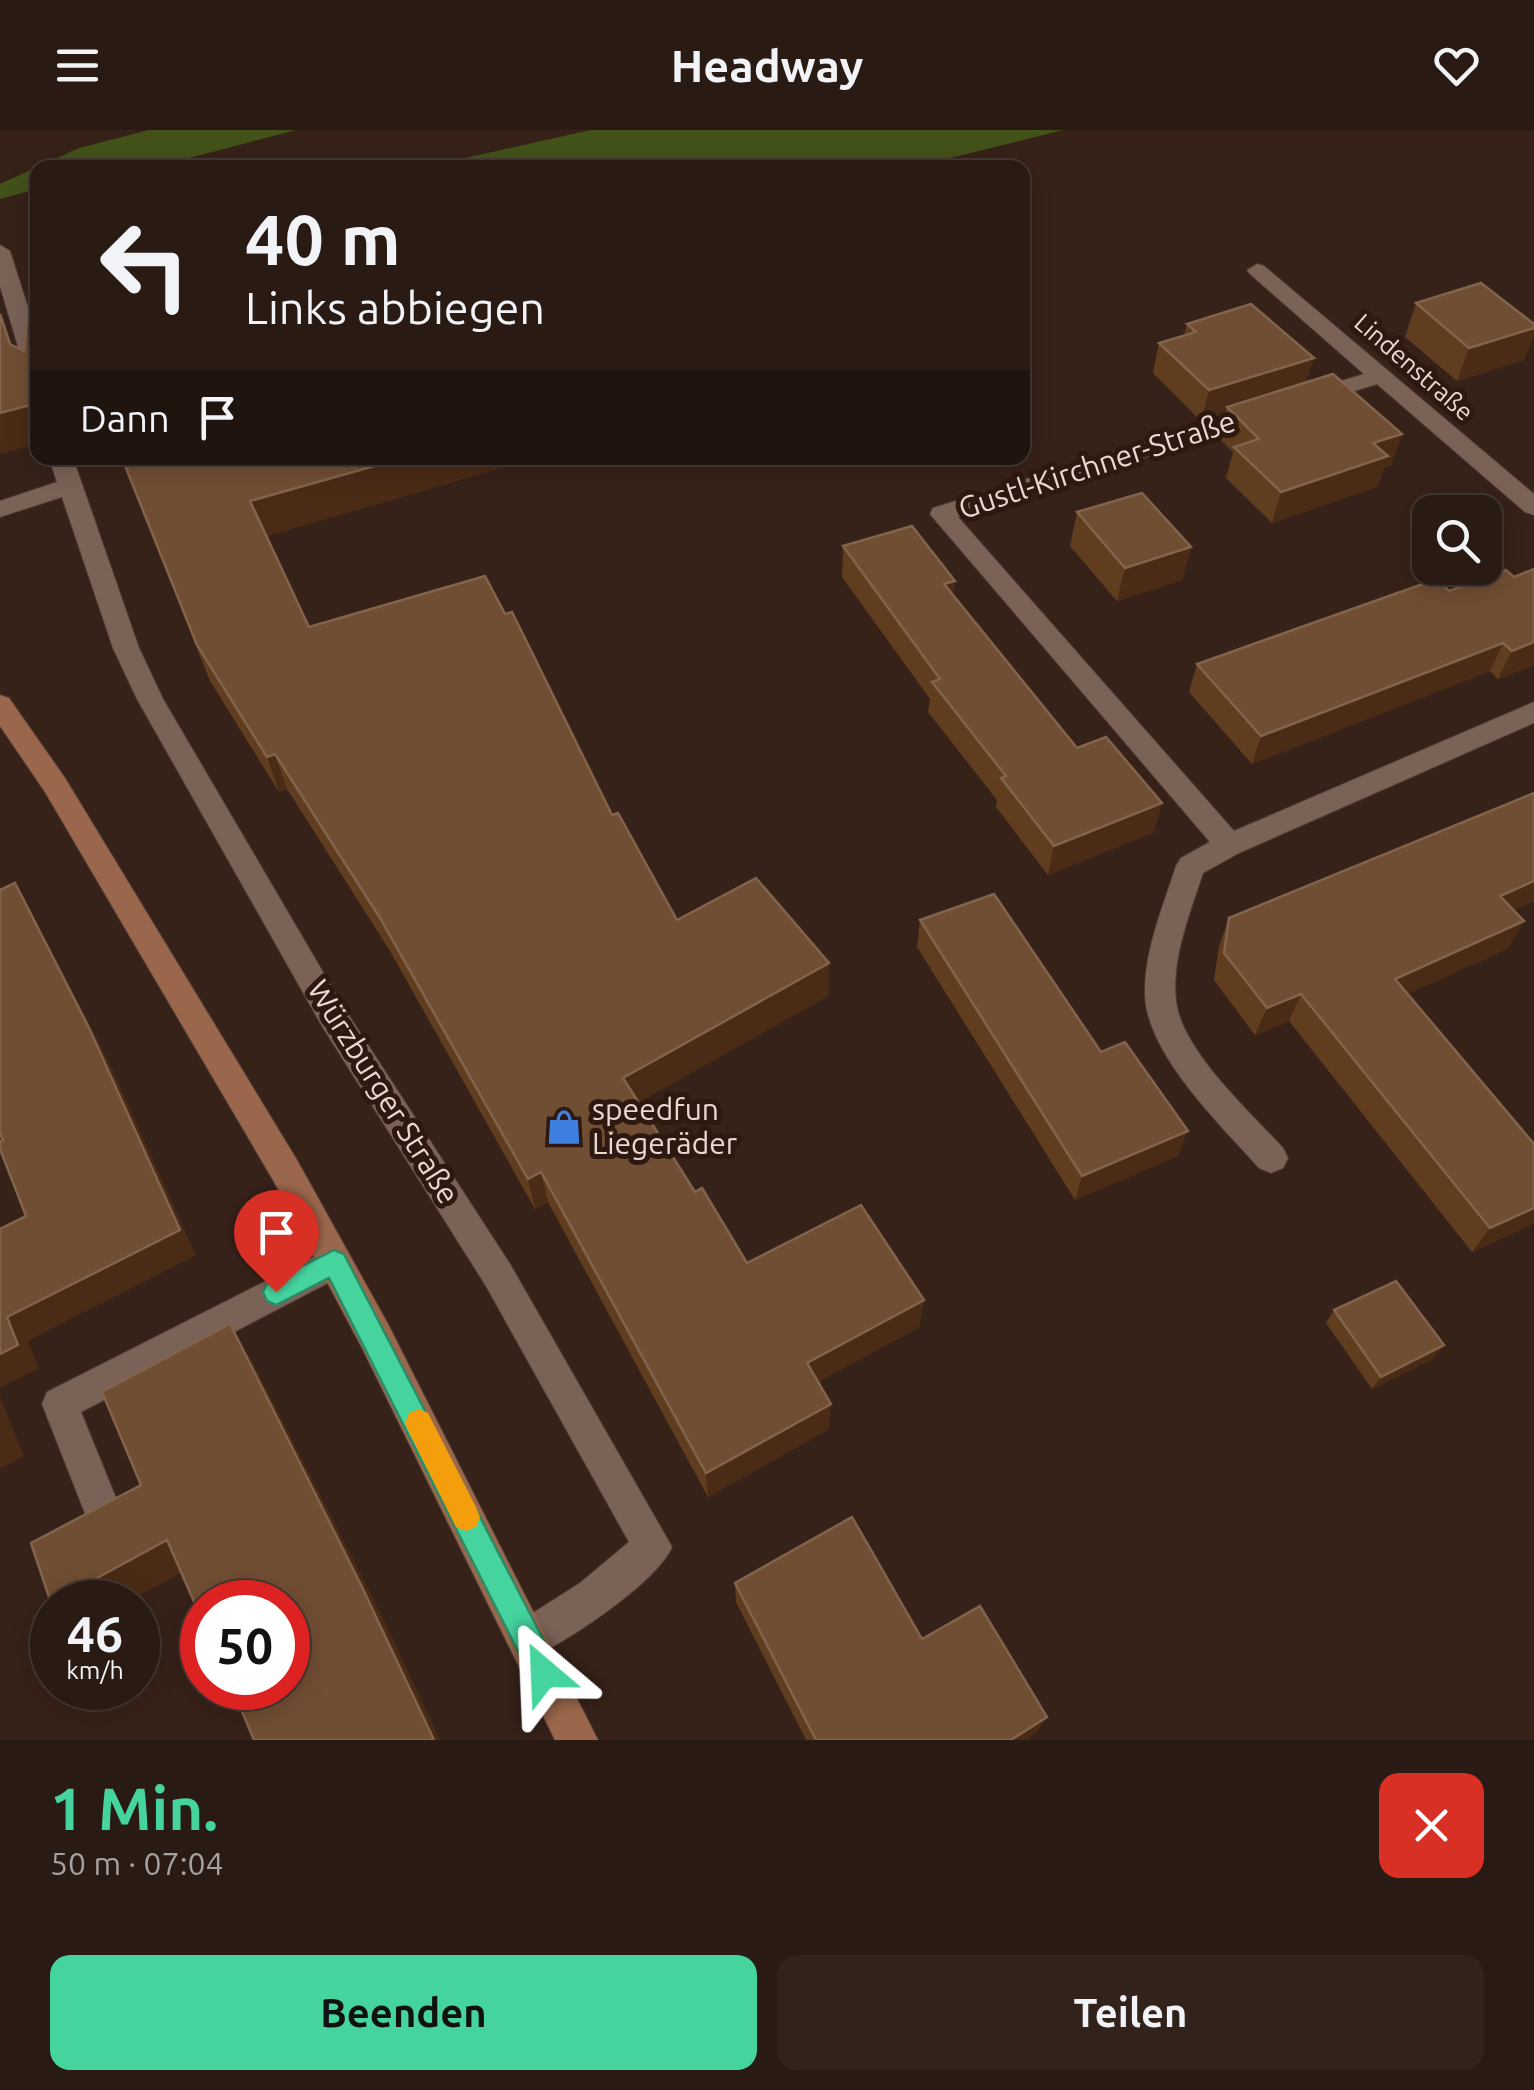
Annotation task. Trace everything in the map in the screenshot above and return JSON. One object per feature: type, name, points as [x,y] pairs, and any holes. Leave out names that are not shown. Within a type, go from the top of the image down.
[{"type":"main road","points":[[0,705],[56,785],[276,1154],[577,1740]]},
{"type":"street","points":[[0,251],[30,350]]},
{"type":"street","name":"Lindenstraße","points":[[1256,270],[1534,508]]},
{"type":"street","name":"Gustl-Kirchner-Straße","points":[[1228,845],[942,514],[1383,375]]},
{"type":"street","points":[[0,509],[66,472]]},
{"type":"street","name":"Würzburger Straße","points":[[66,472],[126,648],[150,699],[333,1017],[498,1275],[653,1547],[594,1597],[528,1639]]},
{"type":"street","points":[[1271,1158],[1192,1067],[1162,1008],[1166,940],[1191,866],[1228,845],[1534,712]]},
{"type":"street","points":[[103,1513],[60,1404],[334,1262]]},
{"type":"green space","points":[[149,130],[296,130],[182,160],[53,160],[79,148]]},
{"type":"green space","points":[[591,130],[1063,130],[942,160],[456,160]]},
{"type":"green space","points":[[30,170],[30,191],[0,199],[0,184]]},
{"type":"building","points":[[1481,283],[1534,324],[1534,328],[1469,348],[1416,303]]},
{"type":"building","points":[[1251,304],[1314,358],[1209,390],[1159,343],[1196,332],[1187,324]]},
{"type":"building","points":[[0,314],[10,344],[24,351],[30,316],[30,405],[0,413]]},
{"type":"building","points":[[1333,374],[1402,434],[1373,443],[1388,456],[1281,492],[1234,447],[1259,439],[1227,407]]},
{"type":"building","points":[[125,465],[378,465],[250,501],[309,627],[485,576],[505,614],[512,612],[612,815],[618,813],[677,920],[756,878],[829,963],[623,1078],[695,1192],[702,1188],[747,1263],[861,1205],[924,1300],[807,1363],[831,1404],[706,1473],[541,1172],[528,1179],[380,918],[275,754],[267,757],[197,645]]},
{"type":"building","points":[[1142,493],[1191,547],[1125,568],[1077,512]]},
{"type":"building","points":[[912,526],[955,581],[944,584],[1077,748],[1106,737],[1162,803],[1054,846],[1001,778],[1006,776],[932,682],[940,679],[843,546]]},
{"type":"building","points":[[1534,569],[1534,642],[1512,651],[1503,643],[1261,736],[1197,664],[1420,585],[1443,585],[1449,591],[1465,585],[1502,585],[1502,571],[1506,570],[1514,577]]},
{"type":"building","points":[[1534,793],[1534,881],[1500,896],[1524,921],[1395,979],[1534,1144],[1534,1208],[1490,1228],[1301,994],[1267,1008],[1224,953],[1229,918]]},
{"type":"building","points":[[15,883],[90,1030],[180,1230],[7,1317],[18,1345],[0,1354],[0,1229],[26,1216],[0,1149],[0,890]]},
{"type":"building","points":[[994,894],[1101,1052],[1125,1042],[1188,1131],[1082,1176],[920,920]]},
{"type":"building","points":[[1396,1281],[1444,1345],[1381,1377],[1334,1310]]},
{"type":"building","points":[[230,1324],[434,1740],[254,1740],[241,1710],[310,1710],[310,1580],[184,1580],[167,1540],[93,1580],[43,1580],[31,1543],[141,1485],[102,1392]]},
{"type":"building","points":[[852,1517],[922,1639],[980,1606],[1047,1717],[1011,1740],[816,1740],[735,1583]]},
{"type":"slow traffic","points":[[419,1423],[466,1517]]},
{"type":"place","name":"speedfun Liegeräder","points":[[564,1127]]},
{"type":"route","points":[[276,1292],[334,1262],[544,1673]]}]
